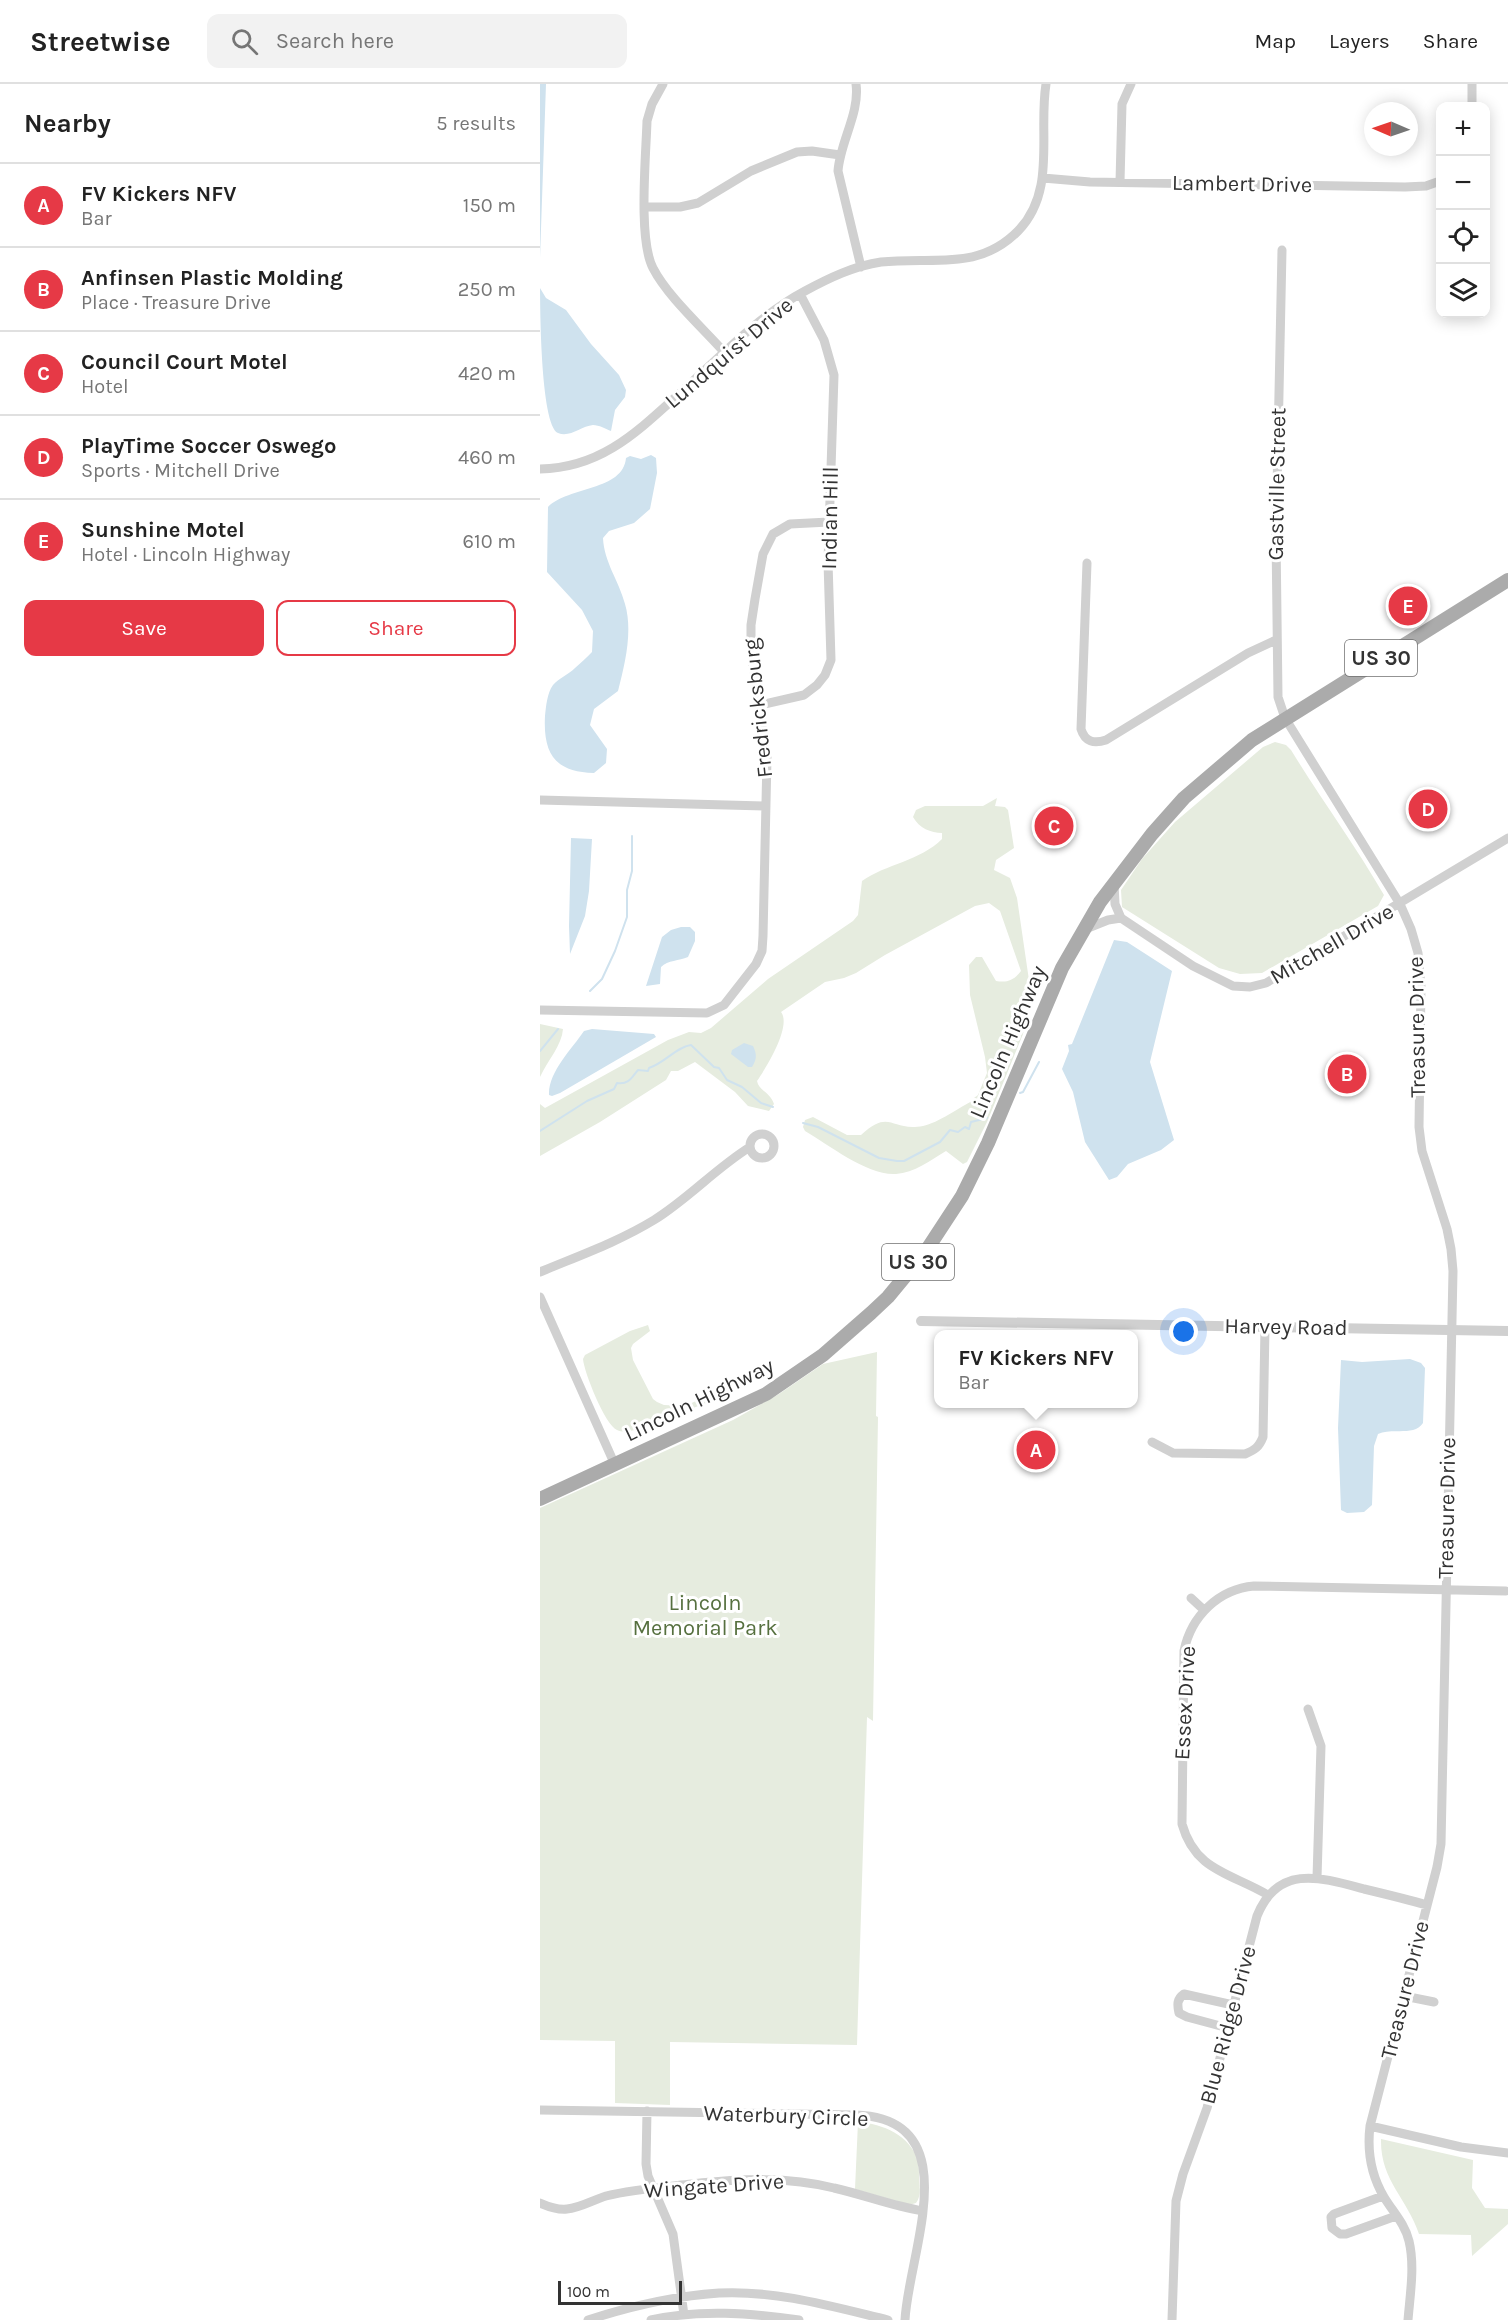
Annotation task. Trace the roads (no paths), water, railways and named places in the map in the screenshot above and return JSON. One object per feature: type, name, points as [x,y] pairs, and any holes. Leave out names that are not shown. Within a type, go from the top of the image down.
[{"type":"main road","name":"Lincoln Highway","points":[[540,1499],[766,1394],[823,1355],[852,1331],[895,1289],[941,1230],[977,1168],[1049,996],[1082,931],[1115,881],[1152,834],[1184,798],[1231,756],[1285,718],[1508,580]]},
{"type":"street","points":[[663,84],[652,104],[648,121],[646,241],[652,267],[663,283],[725,353]]},
{"type":"street","points":[[856,84],[855,106],[840,155],[839,182],[861,267]]},
{"type":"street","name":"Lundquist Drive","points":[[540,469],[579,464],[618,446],[765,317],[800,294],[836,275],[883,262],[960,260],[994,250],[1012,237],[1028,219],[1038,198],[1043,178],[1047,84]]},
{"type":"street","points":[[1120,182],[1122,104],[1131,84]]},
{"type":"street","points":[[1472,84],[1472,102]]},
{"type":"street","points":[[646,207],[680,207],[698,203],[751,171],[797,152],[812,151],[840,155]]},
{"type":"street","name":"Lambert Drive","points":[[1043,178],[1120,182],[1405,187],[1436,183]]},
{"type":"street","name":"Gastville Street","points":[[1282,250],[1276,455],[1276,640],[1278,697],[1285,718]]},
{"type":"street","name":"Indian Hill","points":[[760,705],[804,695],[817,685],[829,668],[832,651],[828,562],[834,375],[825,340],[800,294]]},
{"type":"street","name":"Fredricksburg","points":[[540,1010],[707,1013],[724,1005],[756,964],[762,951],[767,758],[750,638],[756,589],[766,545],[773,534],[783,526],[800,522],[830,522]]},
{"type":"street","points":[[1087,562],[1081,729],[1086,739],[1092,742],[1106,740],[1261,646],[1276,640]]},
{"type":"street","name":"Treasure Drive","points":[[1285,718],[1400,904],[1411,929],[1418,953],[1421,987],[1419,1127],[1422,1151],[1451,1249],[1453,1271],[1441,1844],[1370,2126],[1368,2149],[1371,2167],[1383,2196],[1406,2231],[1410,2251],[1408,2320]]},
{"type":"street","points":[[540,800],[766,806]]},
{"type":"street","name":"Mitchell Drive","points":[[1121,918],[1193,966],[1222,982],[1233,986],[1250,987],[1266,983],[1508,838]]},
{"type":"street","points":[[1082,931],[1105,921],[1121,918],[1115,904],[1115,881]]},
{"type":"street","points":[[540,1272],[621,1238],[654,1220],[698,1189],[731,1158],[750,1147]]},
{"type":"street","points":[[540,1297],[615,1465]]},
{"type":"street","name":"Harvey Road","points":[[921,1321],[1508,1331]]},
{"type":"street","points":[[1152,1442],[1173,1453],[1245,1454],[1260,1444],[1263,1437],[1265,1327]]},
{"type":"street","name":"Essex Drive","points":[[1268,1895],[1208,1865],[1193,1850],[1185,1837],[1182,1824],[1184,1651],[1191,1631],[1204,1610],[1229,1592],[1254,1586],[1506,1591]]},
{"type":"street","points":[[1191,1598],[1204,1610]]},
{"type":"street","points":[[1308,1709],[1321,1746],[1317,1878]]},
{"type":"street","points":[[1268,1895],[1276,1888],[1293,1880],[1317,1878],[1427,1905]]},
{"type":"street","name":"Blue Ridge Drive","points":[[1172,2320],[1176,2201],[1183,2174],[1207,2108],[1257,1916],[1268,1895]]},
{"type":"street","points":[[1228,2028],[1186,2017],[1179,2013],[1177,2005],[1184,1994],[1233,2005]]},
{"type":"street","points":[[1404,1996],[1434,2002]]},
{"type":"street","name":"Waterbury Circle","points":[[540,2110],[862,2115],[890,2122],[905,2133],[917,2147],[925,2167],[926,2186],[923,2211],[905,2320]]},
{"type":"street","points":[[647,2111],[646,2164],[652,2188],[673,2234],[684,2314]]},
{"type":"street","points":[[1370,2126],[1461,2148],[1508,2153]]},
{"type":"street","name":"Wingate Drive","points":[[540,2203],[557,2209],[566,2209],[606,2196],[652,2188],[754,2180],[802,2182],[834,2188],[889,2205],[923,2211]]},
{"type":"street","points":[[1383,2196],[1334,2214],[1331,2217],[1332,2228],[1340,2234],[1346,2234],[1396,2216]]},
{"type":"street","points":[[588,2320],[645,2303],[722,2293],[789,2298],[888,2320]]},
{"type":"street","points":[[651,2320],[684,2314],[759,2315],[799,2320]]},
{"type":"water","points":[[540,84],[546,84],[540,258]]},
{"type":"water","points":[[540,288],[546,298],[566,310],[591,344],[619,375],[626,390],[625,397],[615,410],[611,431],[593,425],[562,434],[558,433],[552,425],[544,386]]},
{"type":"water","points":[[651,455],[656,458],[657,473],[650,509],[634,523],[609,531],[603,538],[606,555],[625,604],[628,625],[627,648],[618,691],[594,709],[590,725],[607,749],[606,763],[594,773],[581,772],[561,765],[549,750],[546,741],[545,716],[549,692],[555,683],[592,652],[593,631],[582,610],[547,572],[548,507],[557,500],[616,477],[623,469],[626,458],[630,456],[641,459]]},
{"type":"water","points":[[571,838],[592,839],[585,916],[570,954],[569,926]]},
{"type":"water","points":[[690,927],[695,932],[695,941],[688,957],[661,967],[660,984],[646,986],[662,937],[671,930]]},
{"type":"water","points":[[1114,940],[1127,942],[1172,971],[1150,1062],[1174,1140],[1161,1150],[1128,1164],[1117,1177],[1109,1180],[1085,1142],[1073,1092],[1062,1069],[1069,1051],[1068,1045],[1072,1044]]},
{"type":"water","points":[[592,1029],[654,1034],[656,1037],[560,1093],[549,1095],[556,1069],[584,1031]]},
{"type":"water","points":[[744,1043],[753,1046],[755,1052],[756,1059],[752,1067],[748,1067],[731,1054],[732,1050]]},
{"type":"water","points":[[1410,1359],[1421,1363],[1425,1368],[1423,1423],[1414,1430],[1378,1434],[1374,1446],[1372,1505],[1364,1512],[1347,1513],[1341,1510],[1338,1428],[1341,1360],[1362,1362]]},
{"type":"waterway","points":[[590,991],[602,979],[627,917],[627,890],[632,871],[632,836]]},
{"type":"waterway","points":[[540,1051],[558,1029]]},
{"type":"waterway","points":[[540,1131],[587,1101],[614,1089],[617,1083],[627,1082],[638,1070],[648,1071],[649,1068],[680,1049],[691,1045],[714,1067],[719,1068],[727,1080],[742,1087],[761,1103],[773,1107]]},
{"type":"waterway","points":[[1020,1093],[1023,1092],[1039,1062]]},
{"type":"waterway","points":[[803,1123],[818,1127],[879,1158],[904,1161],[940,1142],[950,1130],[958,1132],[965,1127],[969,1129],[971,1122],[987,1118]]},
{"type":"place","name":"Sunshine Motel","points":[[1408,606]]},
{"type":"place","name":"PlayTime Soccer Oswego","points":[[1428,809]]},
{"type":"place","name":"Council Court Motel","points":[[1054,826]]},
{"type":"place","name":"Anfinsen Plastic Molding","points":[[1347,1074]]},
{"type":"place","name":"FV Kickers NFV","points":[[1036,1450]]},
{"type":"park label","name":"Lincoln Memorial Park","points":[[705,1616]]}]
